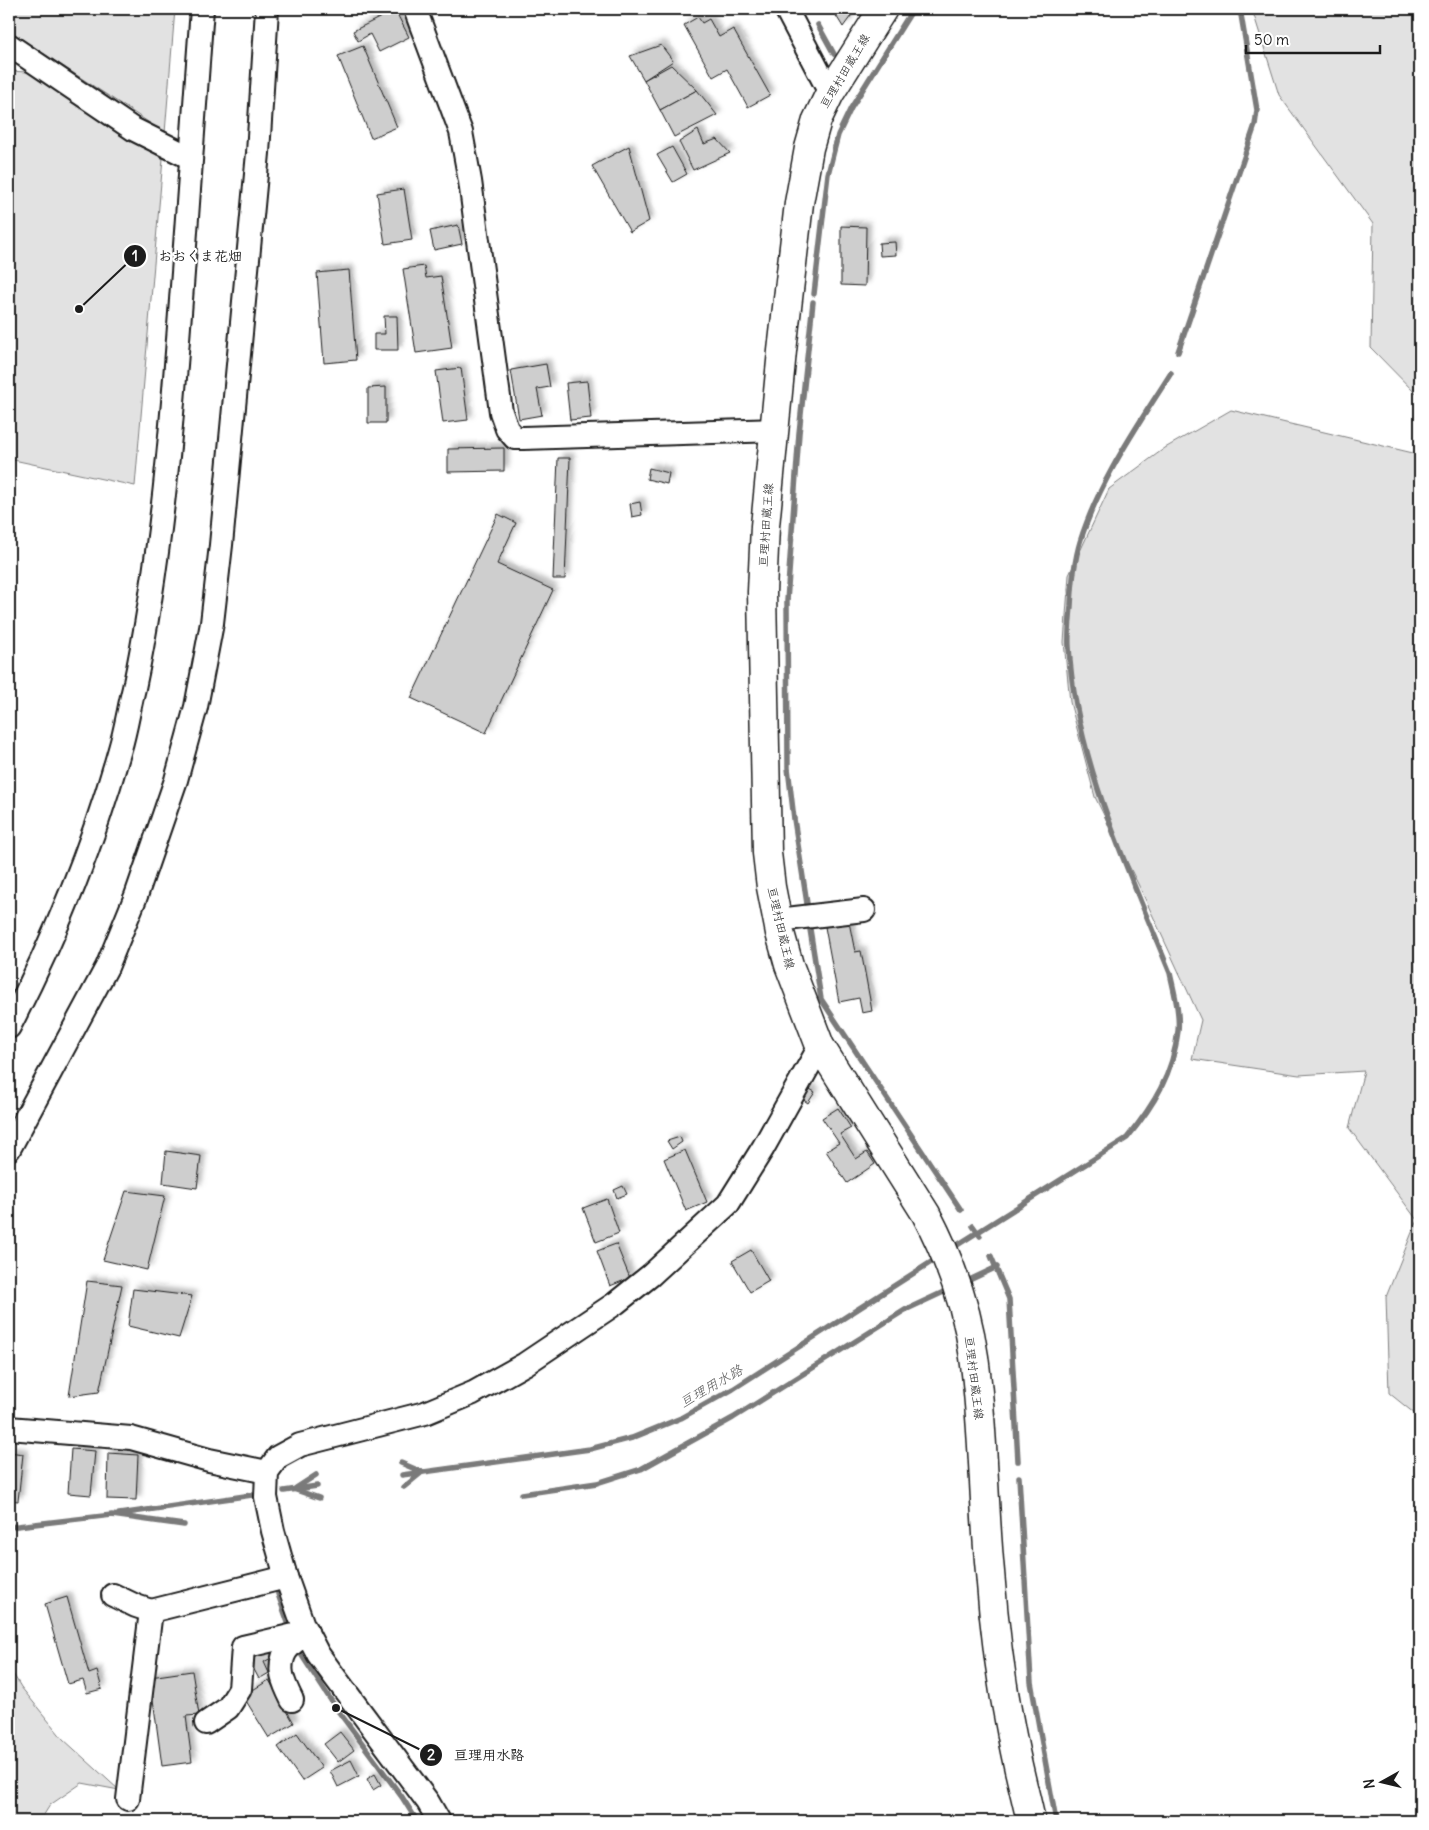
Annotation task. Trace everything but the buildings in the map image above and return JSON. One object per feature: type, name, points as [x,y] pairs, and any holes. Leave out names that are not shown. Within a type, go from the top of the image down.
[{"type":"main road","name":"亘理村田蔵王線","points":[[883,9],[830,93],[817,120],[809,148],[799,203],[765,526],[762,652],[767,853],[778,920],[788,965],[820,1046],[917,1199],[937,1235],[962,1304],[975,1366],[990,1571],[999,1663],[1012,1737],[1031,1821]]},
{"type":"street","points":[[9,1026],[28,990],[73,890],[85,856],[121,747],[151,603],[168,456],[202,9]]},
{"type":"street","points":[[9,1149],[107,967],[136,896],[176,780],[196,707],[212,622],[221,545],[258,153],[267,9]]},
{"type":"street","points":[[415,9],[461,132],[470,181],[501,412],[507,429],[515,438],[774,430]]},
{"type":"street","points":[[786,9],[830,93]]},
{"type":"street","points":[[9,45],[133,129],[191,158]]},
{"type":"street","points":[[778,920],[864,910]]},
{"type":"street","points":[[439,1821],[428,1802],[318,1654],[307,1632],[286,1577],[273,1531],[266,1498],[267,1472],[278,1458],[300,1445],[425,1413],[473,1393],[525,1364],[616,1303],[650,1275],[728,1204],[763,1148],[820,1046]]},
{"type":"street","points":[[9,1428],[131,1438],[209,1460],[267,1472]]},
{"type":"street","points":[[113,1595],[152,1611],[286,1577]]},
{"type":"street","points":[[128,1799],[152,1611]]},
{"type":"street","points":[[292,1700],[282,1681],[282,1666],[287,1650],[307,1632]]},
{"type":"street","points":[[206,1723],[228,1708],[240,1689],[242,1647],[307,1632]]},
{"type":"shaded area","points":[[9,9],[175,9],[165,133],[20,38],[9,36]]},
{"type":"shaded area","points":[[1252,9],[1420,9],[1420,398],[1371,348],[1373,224],[1279,95]]},
{"type":"shaded area","points":[[9,71],[28,72],[163,159],[135,486],[9,459]]},
{"type":"shaded area","points":[[1231,410],[1413,453],[1420,452],[1420,1418],[1389,1393],[1386,1297],[1417,1220],[1349,1128],[1364,1071],[1299,1075],[1192,1059],[1201,1020],[1140,888],[1095,797],[1070,702],[1064,642],[1069,575],[1109,489],[1165,448]]},
{"type":"shaded area","points":[[9,1667],[21,1687],[63,1739],[119,1790],[82,1783],[50,1805],[40,1821],[9,1821]]},
{"type":"waterway","points":[[814,294],[828,174],[838,135],[851,108],[913,9]]},
{"type":"waterway","points":[[1178,352],[1255,125],[1257,110],[1240,9]]},
{"type":"waterway","points":[[818,25],[834,54]]},
{"type":"waterway","points":[[808,910],[788,768],[787,601],[799,433],[813,302]]},
{"type":"waterway","points":[[951,1249],[1127,1138],[1154,1101],[1172,1061],[1178,1031],[1178,1017],[1170,973],[1106,814],[1093,772],[1073,689],[1069,642],[1075,566],[1080,542],[1088,519],[1108,476],[1171,373]]},
{"type":"waterway","points":[[809,923],[821,999],[961,1210]]},
{"type":"waterway","name":"亘理用水路","points":[[973,1226],[980,1236]]},
{"type":"waterway","points":[[991,1256],[1009,1299],[1018,1461]]},
{"type":"waterway","name":"亘理用水路","points":[[402,1475],[590,1449],[632,1438],[681,1418],[733,1389],[939,1257]]},
{"type":"waterway","points":[[963,1283],[997,1267]]},
{"type":"waterway","points":[[522,1494],[597,1483],[641,1469],[733,1418],[905,1310],[950,1289]]},
{"type":"waterway","points":[[401,1463],[422,1472]]},
{"type":"waterway","points":[[404,1487],[421,1473]]},
{"type":"waterway","points":[[296,1488],[316,1475]]},
{"type":"waterway","points":[[1019,1477],[1031,1682],[1056,1821]]},
{"type":"waterway","points":[[284,1491],[317,1486]]},
{"type":"waterway","points":[[296,1490],[319,1498]]},
{"type":"waterway","points":[[119,1514],[252,1495]]},
{"type":"waterway","name":"亘理用水路","points":[[9,1527],[112,1515],[184,1525]]},
{"type":"waterway","name":"亘理用水路","points":[[278,1594],[290,1628]]},
{"type":"waterway","name":"亘理用水路","points":[[299,1651],[336,1708],[402,1797],[417,1821]]},
{"type":"place","name":"おおくま花畑","points":[[79,309]]},
{"type":"place","name":"亘理用水路","points":[[336,1708]]}]
